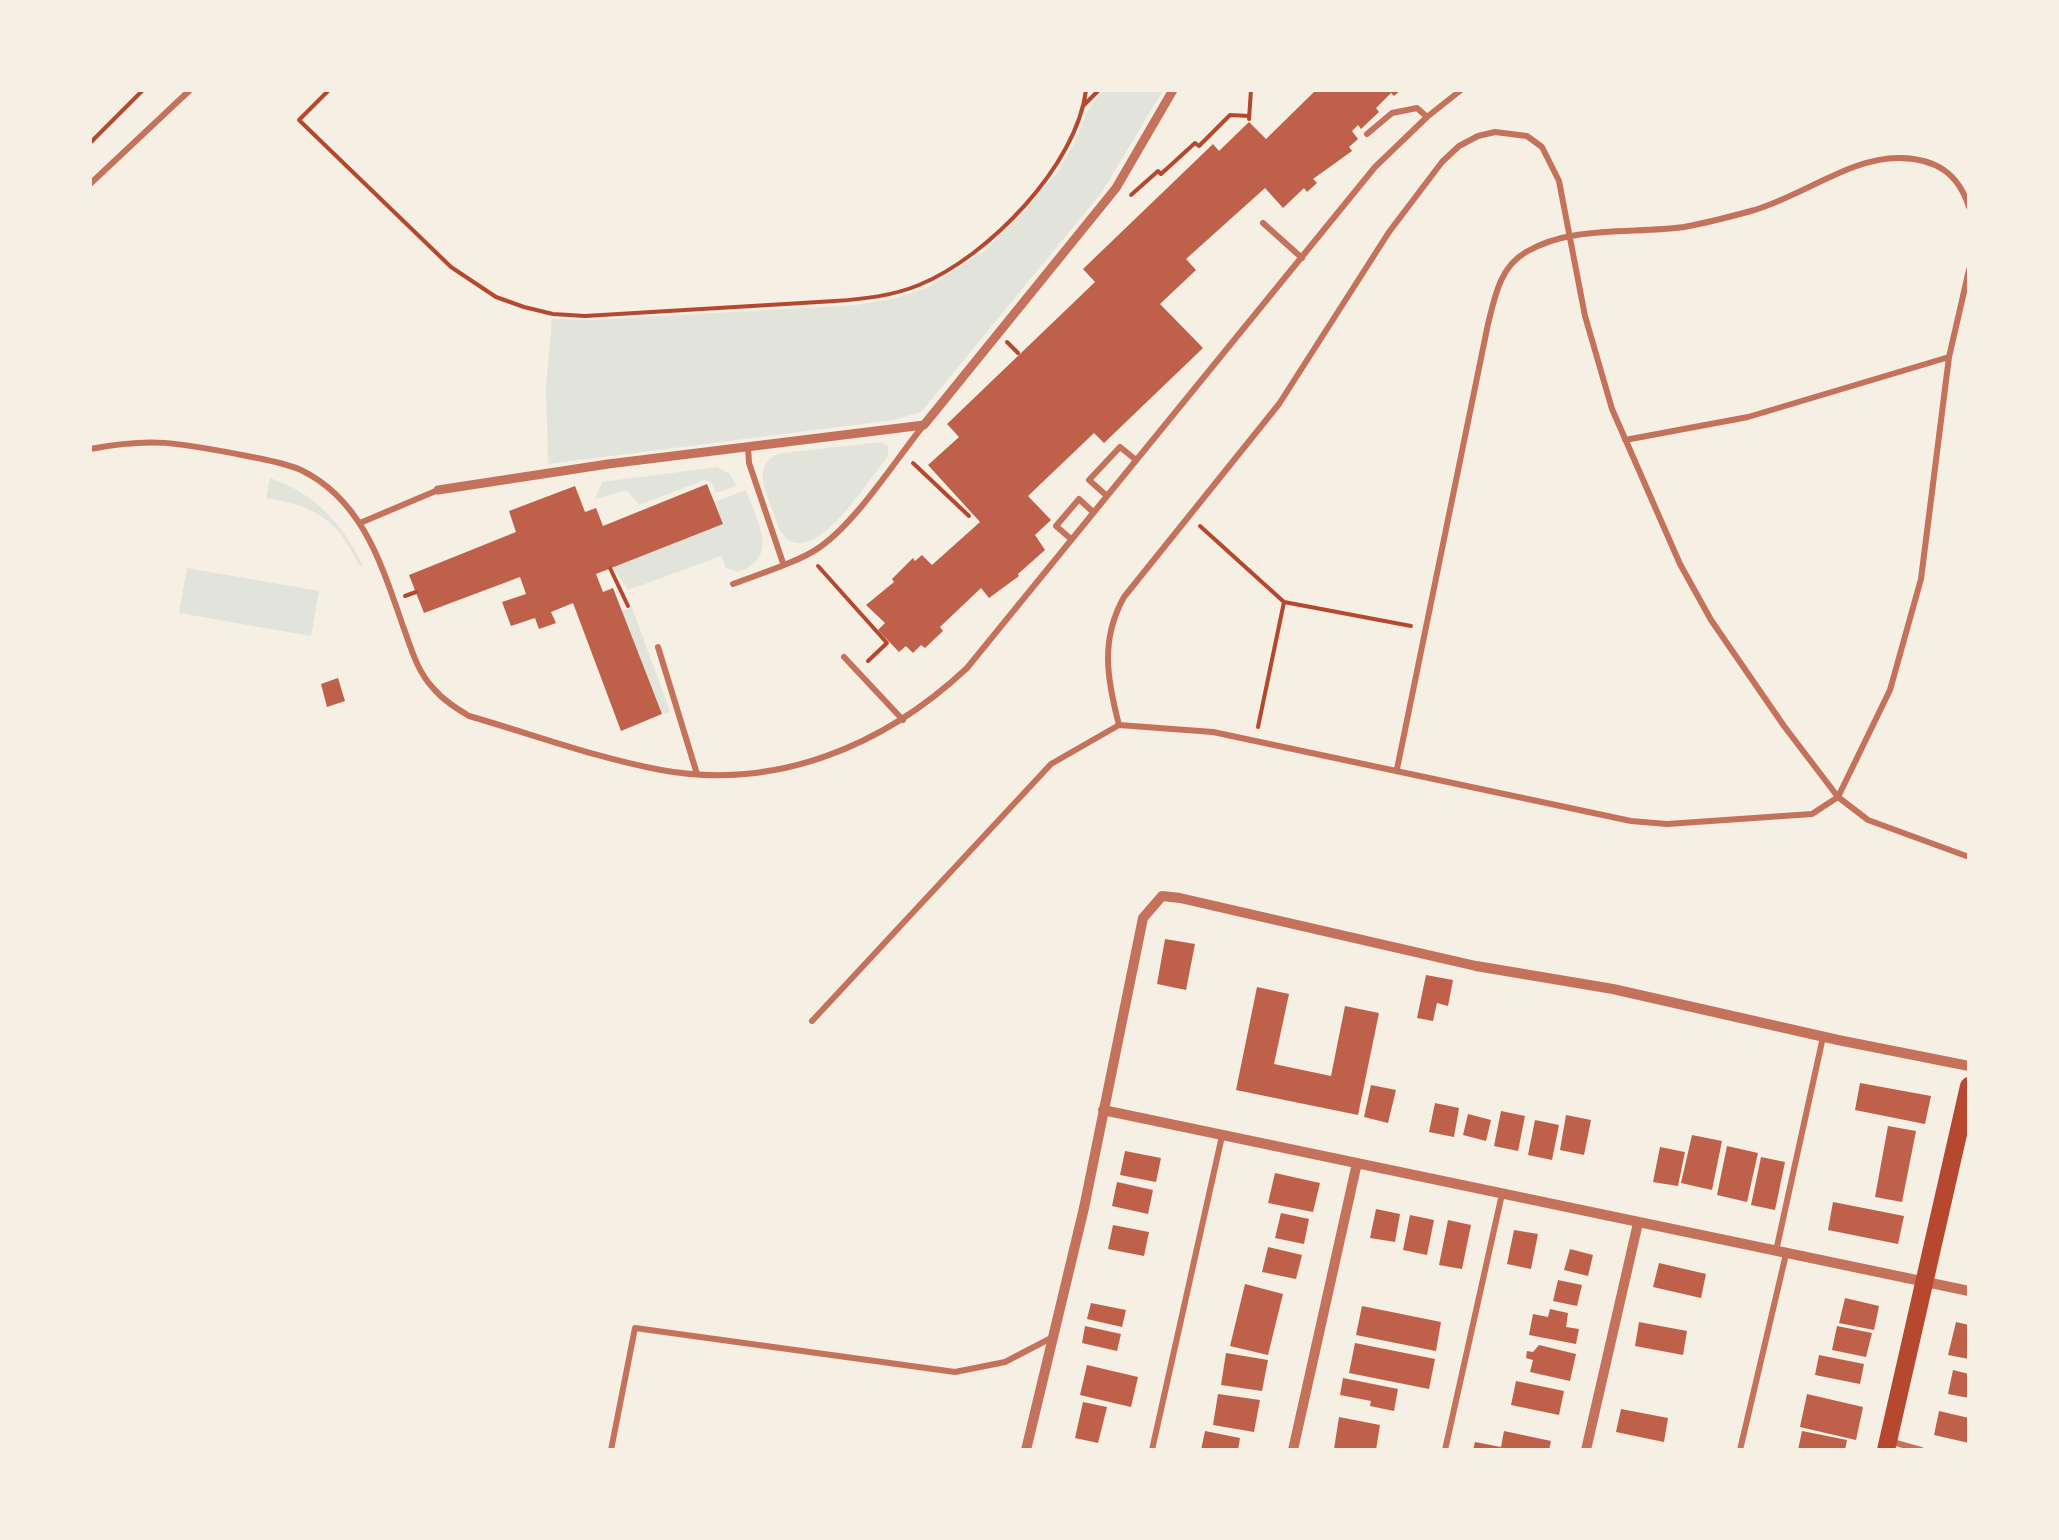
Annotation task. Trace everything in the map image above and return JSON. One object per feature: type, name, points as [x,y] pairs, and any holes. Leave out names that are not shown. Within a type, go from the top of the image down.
[{"type":"main road","points":[[1886,1446],[1969,1086]]},
{"type":"street","points":[[438,490],[608,464],[924,425],[1116,188],[1173,90]]},
{"type":"street","points":[[1026,1450],[1143,918],[1162,896],[1476,966],[1613,989],[1969,1066]]},
{"type":"street","points":[[1103,1110],[1969,1291]]},
{"type":"street","points":[[1293,1450],[1357,1163]]},
{"type":"street","points":[[1586,1450],[1638,1223]]},
{"type":"lane","points":[[90,184],[190,90]]},
{"type":"lane","points":[[90,448],[164,440],[288,465],[331,489],[360,523],[382,568],[418,666],[431,687],[470,716],[631,764],[697,774],[783,769],[814,762],[852,748],[903,720],[967,668],[1375,167],[1462,90]]},
{"type":"lane","points":[[1367,134],[1395,111],[1414,108],[1427,117]]},
{"type":"lane","points":[[1119,725],[1106,658],[1113,616],[1124,597],[1279,404],[1389,232],[1442,162],[1459,146],[1495,132],[1527,136],[1542,147],[1559,181],[1593,350],[1624,440],[1680,564],[1711,620],[1838,797],[1868,820],[1969,857]]},
{"type":"lane","points":[[1397,769],[1498,289],[1507,269],[1522,254],[1569,236],[1685,226],[1754,211],[1879,158],[1936,162],[1950,172],[1969,207]]},
{"type":"lane","points":[[1263,224],[1302,258]]},
{"type":"lane","points":[[812,1021],[1051,764],[1119,725],[1191,729],[1255,741],[1631,821],[1667,824],[1812,814],[1838,797],[1890,690],[1920,582],[1949,357],[1969,270]]},
{"type":"lane","points":[[1624,440],[1748,417],[1949,357]]},
{"type":"lane","points":[[733,584],[812,552],[832,537],[924,425]]},
{"type":"lane","points":[[748,447],[749,463],[783,563]]},
{"type":"lane","points":[[1107,496],[1089,480],[1120,447],[1136,460]]},
{"type":"lane","points":[[360,523],[438,490]]},
{"type":"lane","points":[[1071,539],[1056,526],[1079,499],[1093,512]]},
{"type":"lane","points":[[658,647],[697,774]]},
{"type":"lane","points":[[844,657],[903,720]]},
{"type":"lane","points":[[1740,1450],[1823,1037]]},
{"type":"lane","points":[[1152,1450],[1223,1135]]},
{"type":"lane","points":[[1445,1450],[1502,1194]]},
{"type":"lane","points":[[611,1450],[635,1328],[955,1372],[1005,1362],[1054,1336]]},
{"type":"lane","points":[[1886,1446],[1921,1450]]},
{"type":"path","points":[[90,143],[143,90]]},
{"type":"path","points":[[328,90],[300,120],[450,267],[496,297],[540,312],[570,316],[835,302],[870,298],[919,285],[970,256],[1041,186],[1070,145],[1086,90]]},
{"type":"path","points":[[1083,106],[1100,90]]},
{"type":"path","points":[[1128,197],[1158,171],[1161,174],[1195,142],[1199,146],[1230,115],[1250,118],[1251,90]]},
{"type":"path","points":[[912,462],[926,477],[948,490],[969,516]]},
{"type":"path","points":[[1190,516],[1284,602],[1425,628]]},
{"type":"path","points":[[813,562],[888,643],[869,660]]},
{"type":"path","points":[[610,568],[627,603],[618,603]]},
{"type":"path","points":[[405,596],[416,592]]},
{"type":"path","points":[[1255,741],[1284,602]]},
{"type":"shaded area","points":[[1103,90],[1163,90],[1102,192],[921,412],[894,420],[548,464],[546,386],[552,319],[855,305],[927,288],[986,250],[1059,171],[1086,113]]},
{"type":"shaded area","points":[[881,442],[888,446],[888,456],[830,527],[803,543],[784,536],[764,486],[763,470],[772,457]]},
{"type":"shaded area","points":[[717,467],[730,474],[736,486],[716,493],[711,482],[705,480],[639,505],[627,490],[595,499],[602,482]]},
{"type":"shaded area","points":[[270,478],[301,492],[326,512],[363,566],[333,525],[322,517],[298,505],[266,498]]},
{"type":"shaded area","points":[[746,490],[762,537],[759,557],[751,565],[738,572],[726,568],[721,556],[628,590],[613,567],[723,524],[714,502]]},
{"type":"shaded area","points":[[187,568],[319,591],[311,636],[179,613]]},
{"type":"shaded area","points":[[632,607],[670,712],[662,714],[621,611]]},
{"type":"building","points":[[1316,90],[1401,90],[1394,96],[1391,93],[1361,129],[1358,125],[1352,131],[1358,139],[1349,147],[1352,151],[1313,179],[1317,183],[1307,192],[1304,188],[1283,208],[1265,188],[1186,259],[1196,270],[1160,304],[1203,348],[1104,443],[1094,433],[1028,496],[1051,520],[1035,535],[1045,550],[1019,576],[989,598],[981,588],[940,627],[943,631],[925,648],[921,645],[913,653],[906,646],[899,652],[878,630],[885,623],[866,605],[894,582],[892,579],[913,558],[915,561],[922,555],[932,565],[980,522],[928,465],[959,437],[947,424],[1095,282],[1083,269],[1213,144],[1219,151],[1249,122],[1266,139]]},
{"type":"building","points":[[707,484],[723,524],[596,574],[603,592],[613,588],[662,714],[621,731],[573,603],[551,612],[556,623],[539,629],[535,618],[511,626],[502,602],[526,594],[520,577],[424,613],[409,575],[516,532],[509,511],[575,486],[585,512],[596,508],[603,526]]},
{"type":"building","points":[[338,678],[345,701],[327,707],[321,684]]},
{"type":"building","points":[[1165,939],[1195,944],[1186,990],[1157,984]]},
{"type":"building","points":[[1426,975],[1453,980],[1448,1006],[1437,1003],[1433,1021],[1417,1018]]},
{"type":"building","points":[[1257,987],[1289,994],[1274,1064],[1331,1076],[1345,1006],[1379,1013],[1358,1115],[1236,1090]]},
{"type":"building","points":[[1860,1083],[1931,1096],[1925,1124],[1855,1110]]},
{"type":"building","points":[[1371,1085],[1396,1090],[1388,1123],[1364,1117]]},
{"type":"building","points":[[1435,1103],[1459,1108],[1454,1137],[1429,1132]]},
{"type":"building","points":[[1501,1111],[1525,1116],[1518,1151],[1494,1146]]},
{"type":"building","points":[[1468,1114],[1491,1120],[1486,1141],[1463,1135]]},
{"type":"building","points":[[1566,1115],[1591,1120],[1584,1155],[1560,1150]]},
{"type":"building","points":[[1535,1120],[1559,1125],[1552,1160],[1528,1155]]},
{"type":"building","points":[[1888,1126],[1916,1131],[1902,1202],[1875,1197]]},
{"type":"building","points":[[1692,1135],[1722,1141],[1712,1190],[1681,1183]]},
{"type":"building","points":[[1727,1146],[1758,1153],[1747,1202],[1717,1195]]},
{"type":"building","points":[[1660,1147],[1685,1152],[1678,1186],[1653,1182]]},
{"type":"building","points":[[1125,1151],[1161,1158],[1156,1182],[1120,1175]]},
{"type":"building","points":[[1761,1157],[1785,1162],[1775,1210],[1751,1205]]},
{"type":"building","points":[[1275,1173],[1320,1183],[1313,1212],[1268,1203]]},
{"type":"building","points":[[1117,1182],[1153,1190],[1148,1214],[1112,1206]]},
{"type":"building","points":[[1833,1202],[1904,1216],[1898,1244],[1828,1230]]},
{"type":"building","points":[[1376,1209],[1400,1214],[1395,1242],[1370,1238]]},
{"type":"building","points":[[1281,1213],[1309,1219],[1304,1244],[1275,1238]]},
{"type":"building","points":[[1410,1215],[1434,1220],[1427,1255],[1403,1250]]},
{"type":"building","points":[[1448,1220],[1471,1225],[1462,1269],[1439,1265]]},
{"type":"building","points":[[1113,1225],[1149,1232],[1144,1256],[1108,1249]]},
{"type":"building","points":[[1514,1230],[1538,1234],[1531,1269],[1507,1264]]},
{"type":"building","points":[[1268,1247],[1302,1255],[1296,1279],[1262,1272]]},
{"type":"building","points":[[1570,1249],[1593,1255],[1588,1276],[1564,1270]]},
{"type":"building","points":[[1659,1263],[1706,1274],[1701,1298],[1653,1287]]},
{"type":"building","points":[[1558,1280],[1582,1285],[1577,1306],[1553,1301]]},
{"type":"building","points":[[1245,1284],[1283,1294],[1268,1355],[1230,1346]]},
{"type":"building","points":[[1845,1298],[1879,1306],[1874,1330],[1839,1323]]},
{"type":"building","points":[[1091,1303],[1126,1310],[1122,1327],[1087,1319]]},
{"type":"building","points":[[1362,1306],[1441,1322],[1436,1351],[1356,1335]]},
{"type":"building","points":[[1550,1309],[1568,1313],[1566,1327],[1579,1329],[1576,1344],[1529,1335],[1533,1314],[1548,1317]]},
{"type":"building","points":[[1639,1322],[1687,1331],[1683,1355],[1635,1346]]},
{"type":"building","points":[[1956,1322],[1969,1325],[1969,1359],[1948,1355]]},
{"type":"building","points":[[1085,1326],[1121,1334],[1117,1351],[1082,1343]]},
{"type":"building","points":[[1837,1326],[1872,1333],[1866,1357],[1832,1350]]},
{"type":"building","points":[[1355,1343],[1435,1359],[1429,1389],[1349,1373]]},
{"type":"building","points":[[1539,1345],[1576,1354],[1570,1381],[1530,1372],[1533,1360],[1526,1358],[1527,1351],[1533,1352]]},
{"type":"building","points":[[1226,1353],[1268,1360],[1262,1391],[1221,1385]]},
{"type":"building","points":[[1819,1355],[1864,1364],[1860,1384],[1815,1375]]},
{"type":"building","points":[[1087,1365],[1138,1377],[1131,1407],[1080,1395]]},
{"type":"building","points":[[1953,1370],[1969,1374],[1969,1398],[1948,1394]]},
{"type":"building","points":[[1343,1378],[1398,1389],[1394,1411],[1370,1406],[1371,1401],[1340,1395]]},
{"type":"building","points":[[1516,1381],[1564,1391],[1559,1415],[1511,1405]]},
{"type":"building","points":[[1218,1394],[1260,1400],[1254,1432],[1213,1425]]},
{"type":"building","points":[[1807,1394],[1863,1407],[1856,1440],[1800,1427]]},
{"type":"building","points":[[1083,1402],[1107,1407],[1098,1443],[1075,1438]]},
{"type":"building","points":[[1621,1409],[1668,1418],[1664,1442],[1616,1432]]},
{"type":"building","points":[[1939,1411],[1969,1418],[1969,1443],[1934,1435]]},
{"type":"building","points":[[1339,1417],[1380,1425],[1376,1450],[1334,1449]]},
{"type":"building","points":[[1205,1431],[1240,1438],[1238,1450],[1201,1450]]},
{"type":"building","points":[[1504,1431],[1551,1441],[1549,1450],[1473,1450],[1475,1442],[1501,1447]]},
{"type":"building","points":[[1802,1431],[1847,1440],[1845,1450],[1798,1450]]}]
